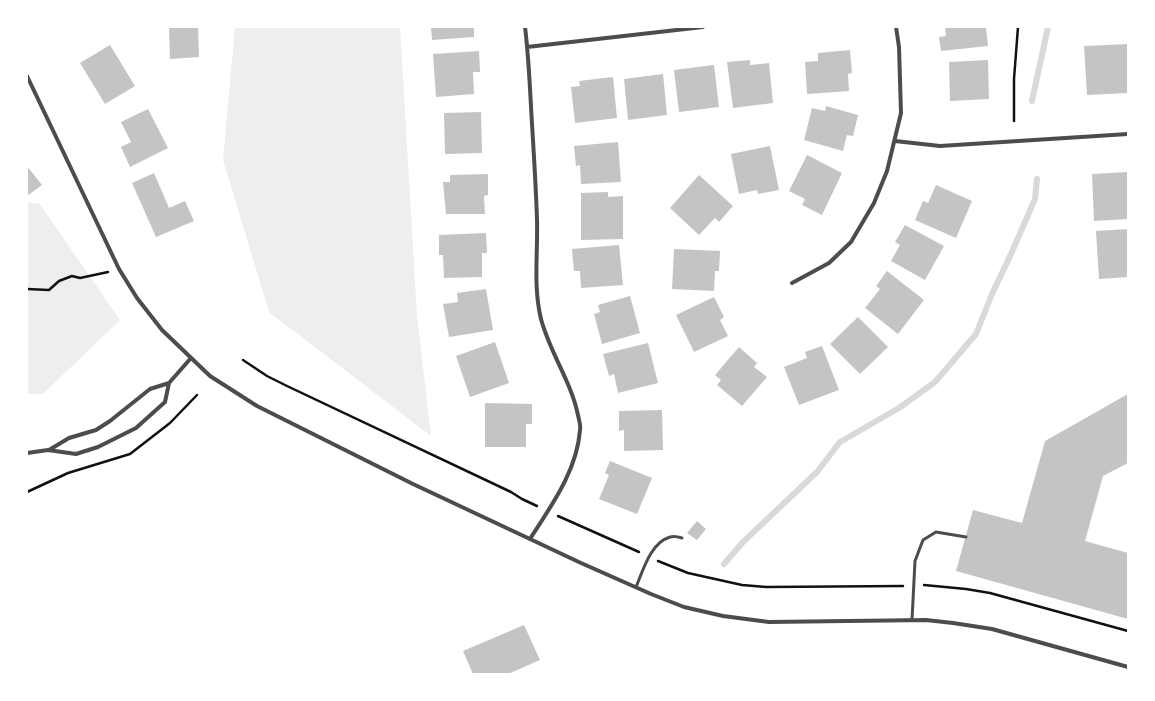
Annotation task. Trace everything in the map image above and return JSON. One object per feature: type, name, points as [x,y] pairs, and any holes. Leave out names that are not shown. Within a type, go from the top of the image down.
[{"type":"street","points":[[525,27],[535,166],[537,223],[535,268],[537,303],[546,336],[575,402],[580,429],[573,465],[554,501],[530,539]]},
{"type":"street","points":[[527,47],[703,27]]},
{"type":"street","points":[[792,283],[829,263],[851,242],[874,203],[887,171],[901,113],[899,47],[896,27]]},
{"type":"street","points":[[27,76],[119,269],[137,298],[162,330],[191,358],[222,385],[256,406],[413,484],[530,539],[684,607],[723,616],[761,621],[912,620],[953,623],[992,629],[1128,667]]},
{"type":"street","points":[[895,141],[940,146],[1128,134]]},
{"type":"street","points":[[48,450],[69,438],[96,430],[110,421],[150,389],[169,382],[191,358]]},
{"type":"street","points":[[27,453],[48,450],[76,454],[98,447],[136,428],[165,402],[169,382]]},
{"type":"lane","points":[[912,620],[915,561],[923,540],[936,532],[966,537]]},
{"type":"lane","points":[[636,587],[652,551],[659,543],[670,537],[682,538]]},
{"type":"path","points":[[1014,121],[1014,79],[1018,27]]},
{"type":"path","points":[[27,289],[49,290],[59,281],[72,276],[80,278],[119,269]]},
{"type":"path","points":[[243,360],[267,376],[287,386],[511,492],[522,499]]},
{"type":"path","points":[[560,517],[688,573],[742,585],[787,588],[901,586]]},
{"type":"path","points":[[932,585],[990,593],[1128,631]]},
{"type":"shaded area","points":[[235,27],[400,27],[417,316],[431,436],[269,312],[223,160]]},
{"type":"shaded area","points":[[27,203],[39,203],[120,320],[43,394],[27,394]]},
{"type":"building","points":[[169,27],[198,27],[199,57],[170,59]]},
{"type":"building","points":[[431,27],[474,27],[474,37],[432,40]]},
{"type":"building","points":[[945,27],[986,27],[988,46],[941,51],[939,37],[946,36]]},
{"type":"building","points":[[1128,44],[1128,93],[1087,95],[1084,46]]},
{"type":"building","points":[[110,45],[135,86],[105,104],[80,63]]},
{"type":"building","points":[[850,50],[852,73],[848,74],[849,91],[807,94],[805,62],[818,61],[818,53]]},
{"type":"building","points":[[479,51],[480,72],[473,72],[474,94],[436,97],[433,54]]},
{"type":"building","points":[[750,60],[750,65],[769,63],[773,103],[733,108],[727,62]]},
{"type":"building","points":[[988,60],[989,99],[950,101],[949,62]]},
{"type":"building","points":[[714,65],[719,107],[679,112],[674,70]]},
{"type":"building","points":[[663,74],[667,115],[628,120],[624,79]]},
{"type":"building","points":[[613,77],[617,118],[575,123],[571,87],[580,86],[579,81]]},
{"type":"building","points":[[826,106],[858,115],[853,136],[847,135],[843,151],[804,140],[812,108],[825,111]]},
{"type":"building","points":[[148,109],[168,148],[130,167],[121,147],[131,142],[121,122]]},
{"type":"building","points":[[481,112],[482,153],[445,154],[444,113]]},
{"type":"building","points":[[618,142],[621,182],[581,184],[580,165],[576,166],[574,146]]},
{"type":"building","points":[[770,146],[779,190],[758,194],[757,190],[739,194],[731,154]]},
{"type":"building","points":[[807,155],[842,173],[822,215],[802,205],[805,199],[789,191]]},
{"type":"building","points":[[27,166],[42,185],[27,196]]},
{"type":"building","points":[[1128,172],[1128,219],[1094,221],[1092,174]]},
{"type":"building","points":[[154,173],[169,208],[185,201],[194,221],[156,237],[132,183]]},
{"type":"building","points":[[488,174],[488,195],[484,196],[485,214],[446,214],[443,182],[450,182],[450,175]]},
{"type":"building","points":[[699,175],[733,206],[719,222],[715,218],[699,235],[670,208]]},
{"type":"building","points":[[936,185],[972,201],[956,238],[915,220],[923,201],[928,203]]},
{"type":"building","points":[[608,192],[608,197],[623,196],[623,239],[581,240],[581,193]]},
{"type":"building","points":[[905,225],[944,246],[925,280],[891,261],[900,245],[895,242]]},
{"type":"building","points":[[1128,229],[1128,277],[1099,279],[1096,231]]},
{"type":"building","points":[[486,233],[487,253],[482,253],[482,277],[444,278],[443,255],[439,255],[439,235]]},
{"type":"building","points":[[619,245],[623,285],[581,288],[580,271],[574,271],[572,249]]},
{"type":"building","points":[[674,249],[720,251],[719,271],[715,271],[714,291],[672,289]]},
{"type":"building","points":[[887,271],[924,300],[898,334],[865,308],[880,289],[876,286]]},
{"type":"building","points":[[486,289],[493,330],[449,337],[443,304],[458,302],[457,293]]},
{"type":"building","points":[[630,296],[640,333],[602,344],[594,314],[600,312],[598,305]]},
{"type":"building","points":[[714,297],[724,317],[720,320],[728,336],[694,352],[676,315]]},
{"type":"building","points":[[858,317],[888,347],[860,374],[830,344]]},
{"type":"building","points":[[495,342],[509,383],[470,397],[456,356]]},
{"type":"building","points":[[648,343],[658,383],[618,393],[614,374],[609,376],[603,354]]},
{"type":"building","points":[[822,346],[839,390],[799,405],[784,367],[807,358],[805,352]]},
{"type":"building","points":[[739,347],[757,363],[754,367],[767,377],[742,406],[717,385],[721,380],[715,375]]},
{"type":"building","points":[[1128,394],[1128,463],[1103,476],[1085,541],[1128,553],[1128,619],[956,571],[973,510],[1022,523],[1045,441]]},
{"type":"building","points":[[485,403],[532,404],[532,424],[526,424],[526,447],[485,447]]},
{"type":"building","points":[[662,410],[663,450],[624,451],[624,430],[619,431],[619,411]]},
{"type":"building","points":[[610,461],[652,478],[637,514],[599,499],[609,475],[605,473]]},
{"type":"building","points":[[697,521],[706,529],[697,540],[687,533]]},
{"type":"building","points":[[524,625],[540,660],[508,674],[473,674],[463,651]]},
{"type":"waterway","points":[[1032,101],[1048,27]]},
{"type":"waterway","points":[[724,564],[743,542],[817,472],[840,442],[899,408],[935,382],[976,334],[992,294],[1035,199],[1037,179]]}]
